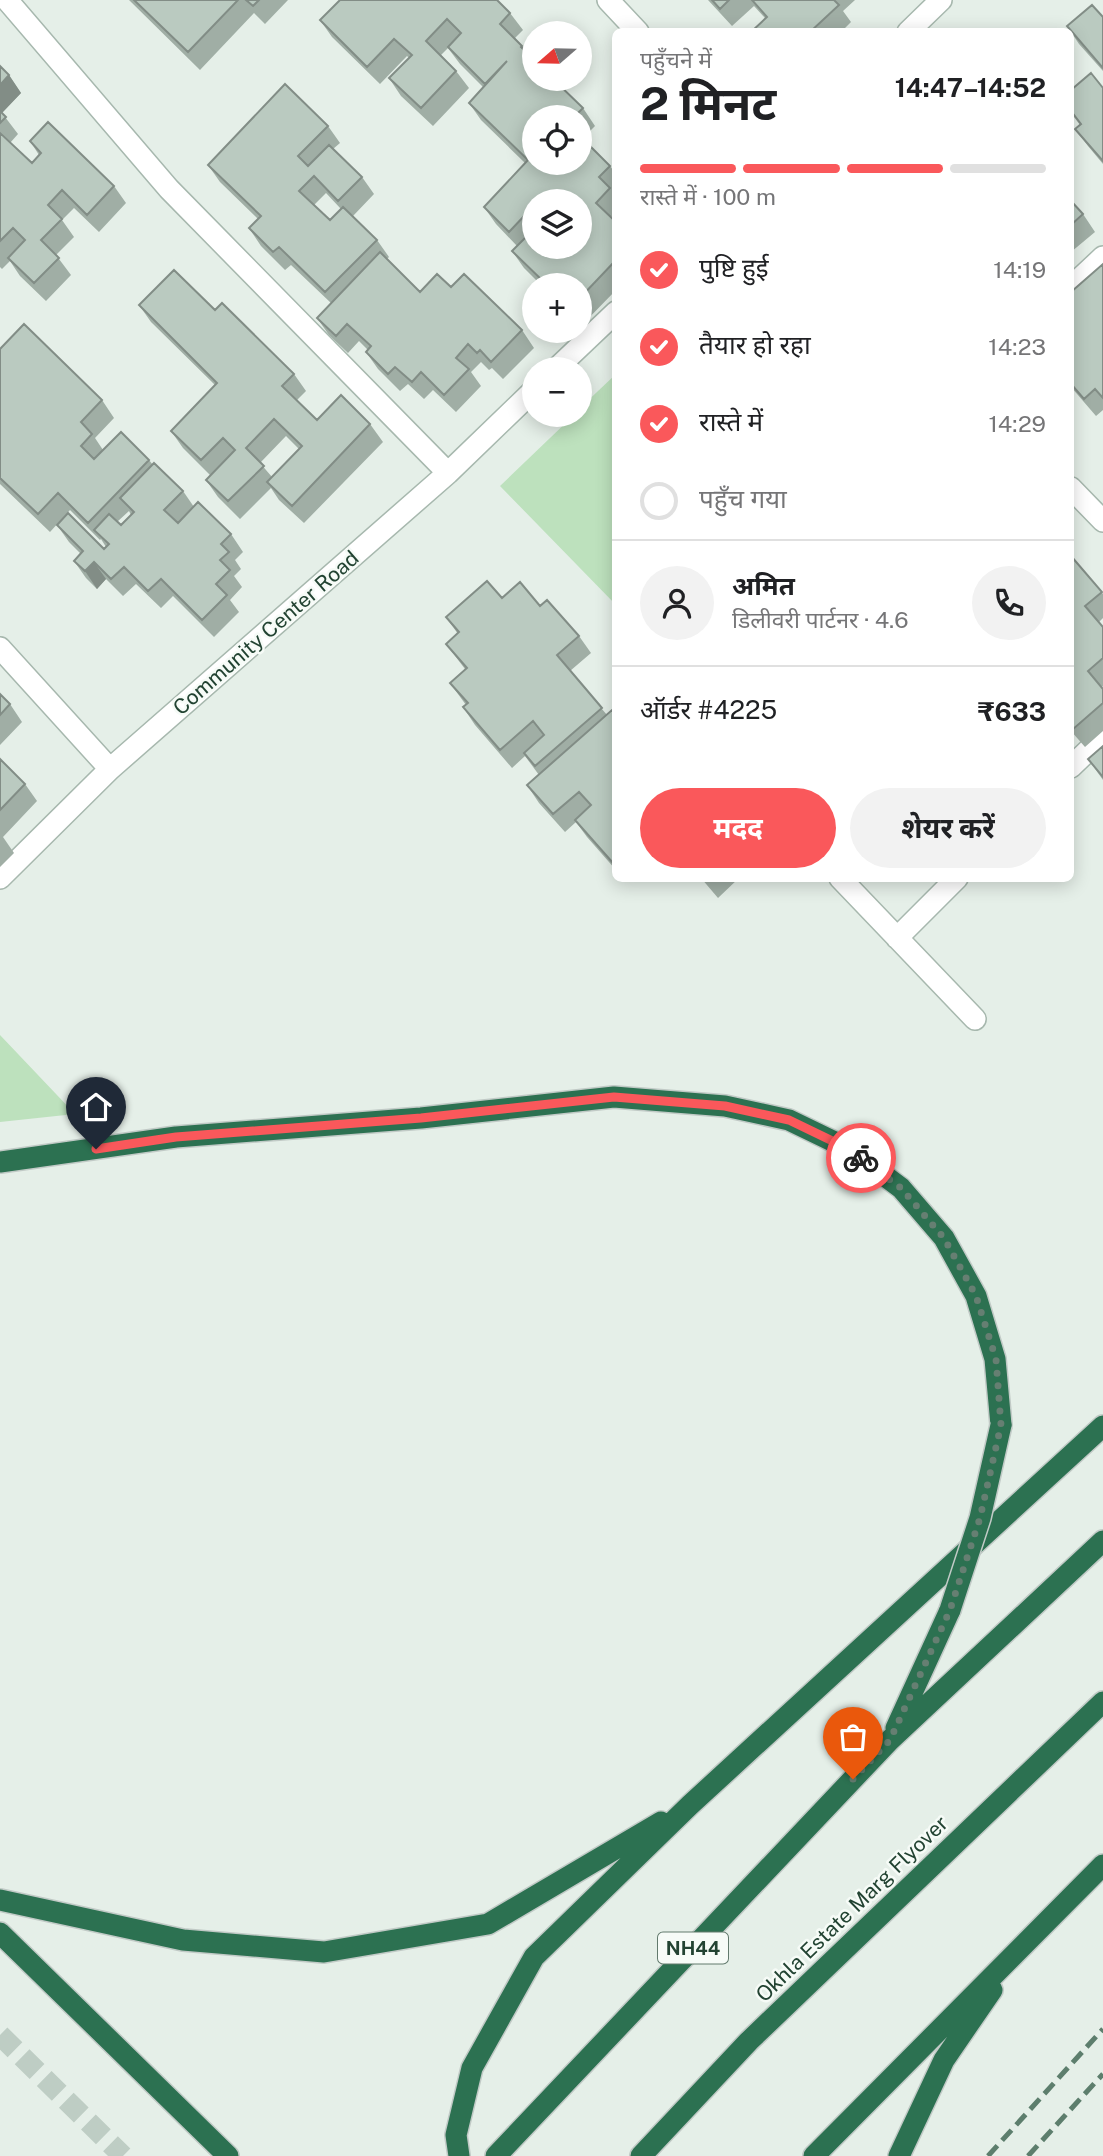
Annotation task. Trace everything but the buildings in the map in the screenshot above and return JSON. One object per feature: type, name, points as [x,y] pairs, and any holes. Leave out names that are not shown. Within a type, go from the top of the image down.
[{"type":"highway","points":[[0,1162],[176,1137],[421,1118],[614,1097],[725,1106],[789,1120],[849,1149],[901,1188],[951,1250],[976,1296],[996,1359],[1001,1425],[980,1518],[950,1610],[890,1740]]},
{"type":"highway","points":[[459,2156],[456,2135],[472,2068],[534,1958],[690,1805],[1103,1426]]},
{"type":"highway","name":"NH44","points":[[496,2156],[890,1740],[1103,1541]]},
{"type":"highway","name":"Okhla Estate Marg Flyover","points":[[640,2156],[749,2041],[1103,1702]]},
{"type":"highway","points":[[0,1900],[183,1940],[324,1952],[488,1924],[690,1805]]},
{"type":"highway","points":[[814,2156],[1103,1865]]},
{"type":"highway","points":[[0,1933],[228,2156]]},
{"type":"highway","points":[[899,2156],[944,2060],[1022,1944]]},
{"type":"street","points":[[7,0],[29,22],[169,189],[448,473]]},
{"type":"street","points":[[608,0],[634,28]]},
{"type":"street","points":[[912,28],[941,0]]},
{"type":"street","points":[[1074,284],[1103,257]]},
{"type":"street","points":[[569,357],[612,316]]},
{"type":"street","name":"Community Center Road","points":[[0,878],[110,769],[448,473],[522,402]]},
{"type":"street","points":[[1074,491],[1103,521]]},
{"type":"street","points":[[0,648],[110,769]]},
{"type":"street","points":[[1074,764],[1103,736]]},
{"type":"street","points":[[844,882],[975,1019]]},
{"type":"street","points":[[897,938],[953,882]]},
{"type":"green space","points":[[612,378],[612,601],[500,486],[561,427],[592,427],[592,397]]},
{"type":"green space","points":[[0,1035],[75,1114],[0,1122]]},
{"type":"tunnel","points":[[0,2035],[123,2156]]},
{"type":"railway","points":[[988,2156],[1103,2029]]},
{"type":"railway","points":[[1028,2156],[1103,2074]]},
{"type":"way so far","points":[[853,1779],[890,1740],[950,1610],[980,1518],[1001,1425],[996,1359],[976,1296],[944,1238],[901,1188],[861,1158]]},
{"type":"route","points":[[96,1149],[176,1137],[421,1118],[614,1097],[725,1106],[789,1120],[849,1149],[861,1158]]}]
